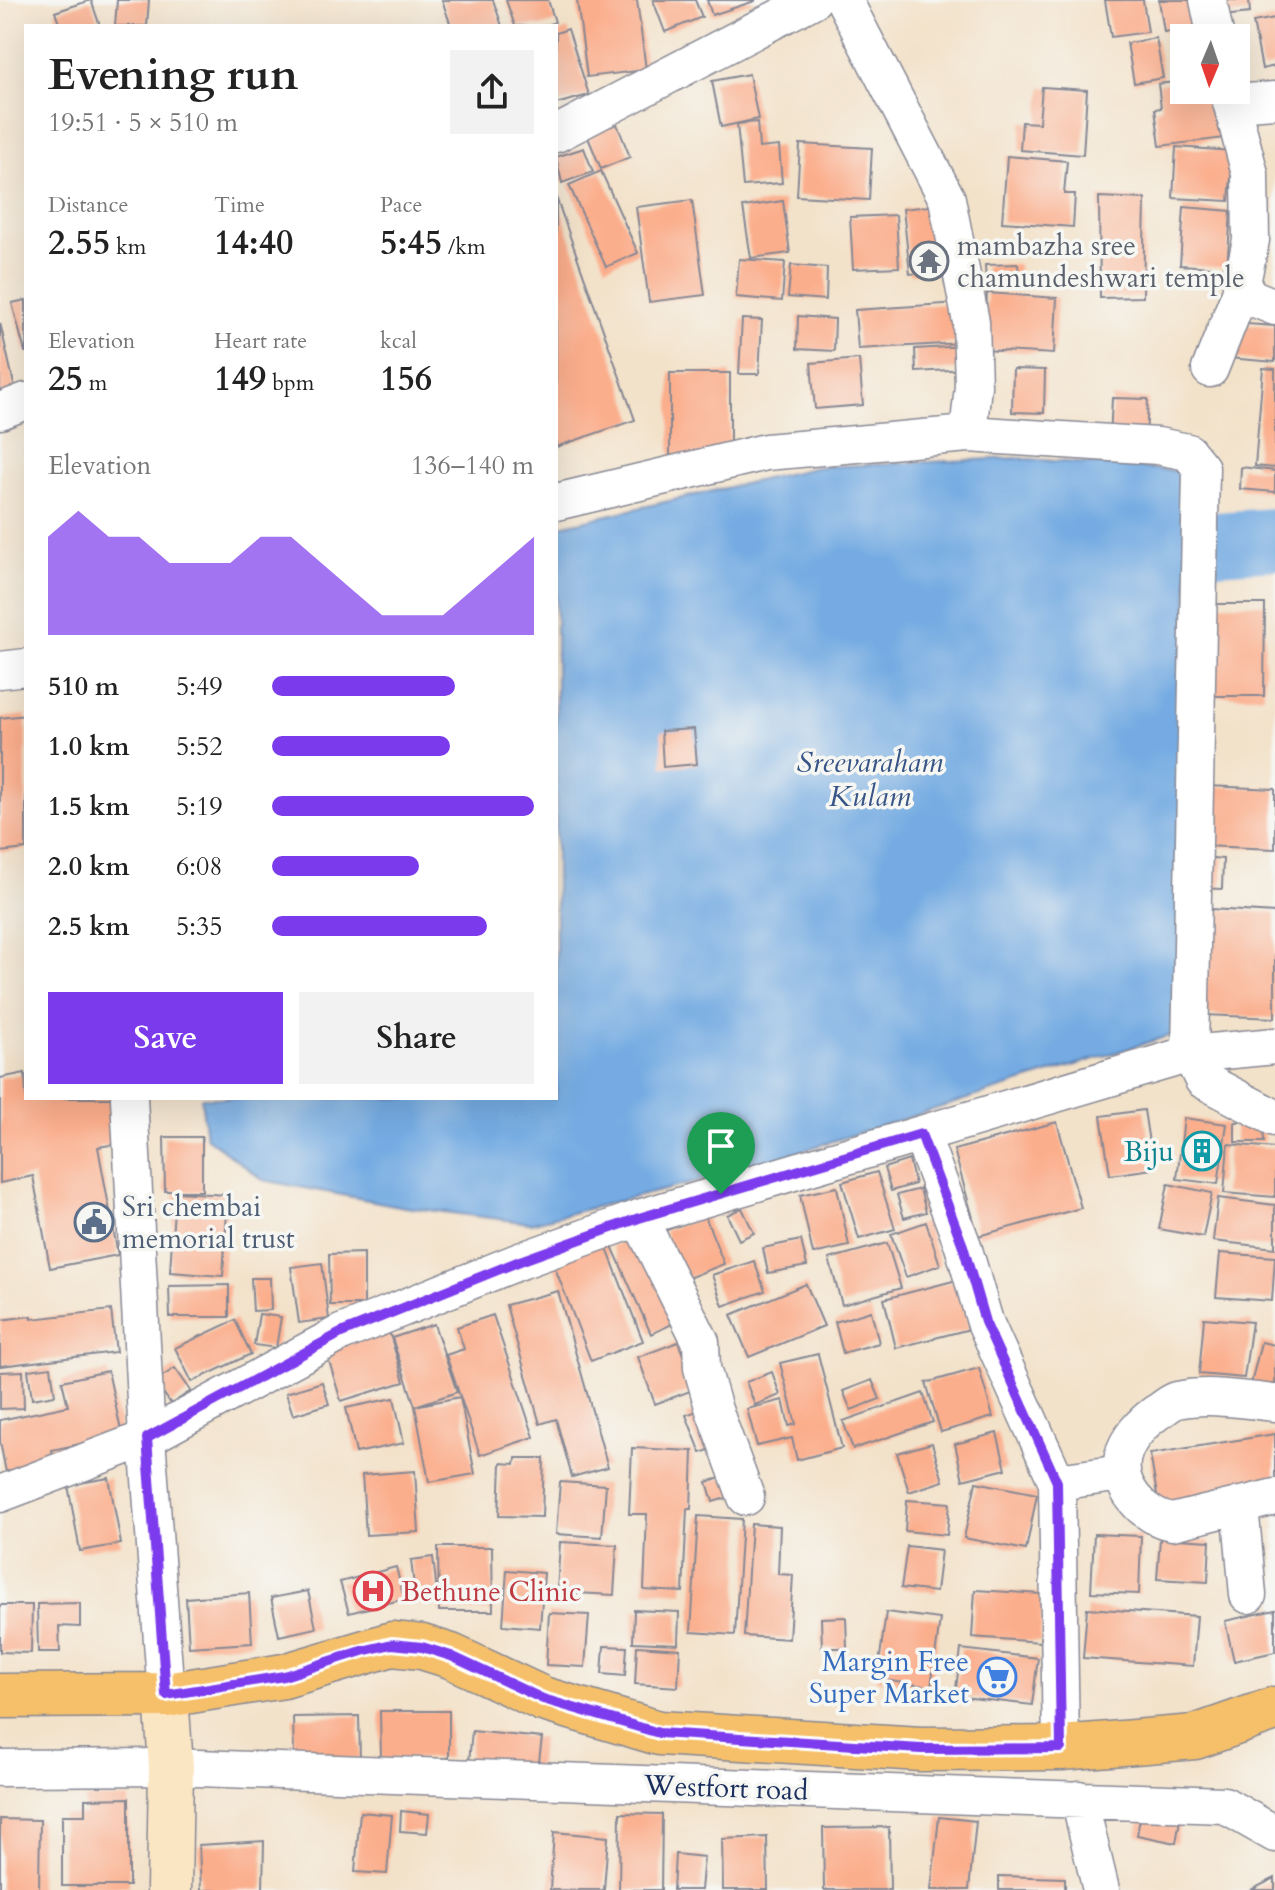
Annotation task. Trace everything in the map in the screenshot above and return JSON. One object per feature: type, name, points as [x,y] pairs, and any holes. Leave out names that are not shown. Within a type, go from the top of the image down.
[{"type":"main road","points":[[0,1696],[166,1695],[284,1676],[392,1644],[422,1647],[451,1656],[543,1699],[659,1733],[921,1749],[1061,1748],[1195,1737],[1275,1709]]},
{"type":"main road","points":[[166,1695],[171,1767],[169,1890]]},
{"type":"street","points":[[558,133],[813,0]]},
{"type":"street","points":[[844,0],[947,199],[971,322],[973,386],[968,434]]},
{"type":"street","points":[[1208,0],[1213,24]]},
{"type":"street","points":[[1250,98],[1275,100]]},
{"type":"street","points":[[1210,369],[1240,293],[1251,240],[1250,174],[1232,104]]},
{"type":"street","points":[[1240,293],[1275,307]]},
{"type":"street","points":[[0,411],[24,402]]},
{"type":"street","points":[[558,502],[766,452],[968,434],[1158,446],[1188,452],[1201,468],[1190,1054],[1203,1080],[1275,1118]]},
{"type":"street","points":[[0,670],[24,667]]},
{"type":"street","points":[[0,1494],[147,1438],[341,1333],[520,1261],[639,1218],[1190,1054],[1275,1046]]},
{"type":"street","points":[[129,1100],[147,1438],[166,1695]]},
{"type":"street","points":[[921,1134],[963,1246],[985,1322],[1057,1482],[1061,1748]]},
{"type":"street","points":[[639,1218],[701,1342],[702,1368],[714,1410],[746,1497]]},
{"type":"street","points":[[1275,1403],[1221,1397],[1174,1400],[1142,1423],[1123,1455],[1122,1473],[1135,1500],[1159,1520],[1172,1522],[1275,1497]]},
{"type":"street","points":[[1057,1482],[1122,1473]]},
{"type":"street","points":[[1240,1505],[1248,1595]]},
{"type":"street","name":"Westfort road","points":[[0,1768],[171,1767],[1224,1805],[1275,1834]]},
{"type":"street","points":[[1079,1799],[1101,1890]]},
{"type":"water","name":"Sreevaraham Kulam","points":[[1017,458],[1179,471],[1189,502],[1181,1032],[725,1175],[530,1223],[405,1207],[263,1180],[206,1137],[201,1100],[558,1100],[558,527],[817,467]]},
{"type":"building","points":[[91,0],[99,24],[59,24],[55,12]]},
{"type":"building","points":[[117,0],[149,0],[147,24],[115,24]]},
{"type":"building","points":[[442,0],[493,0],[501,24],[450,24]]},
{"type":"building","points":[[506,0],[548,0],[555,22],[514,24]]},
{"type":"building","points":[[577,0],[637,0],[646,70],[587,77]]},
{"type":"building","points":[[653,0],[695,0],[702,17],[665,32]]},
{"type":"building","points":[[707,0],[755,0],[755,1],[712,15]]},
{"type":"building","points":[[1105,0],[1143,0],[1148,32],[1111,37]]},
{"type":"building","points":[[1159,0],[1200,0],[1204,24],[1170,24],[1170,31],[1164,32]]},
{"type":"building","points":[[1221,0],[1249,0],[1250,13],[1222,16]]},
{"type":"building","points":[[1275,18],[1275,66],[1262,69],[1253,22]]},
{"type":"building","points":[[568,29],[589,95],[558,103],[558,32]]},
{"type":"building","points":[[1156,38],[1163,78],[1134,83],[1127,43]]},
{"type":"building","points":[[749,74],[758,119],[721,127],[712,81]]},
{"type":"building","points":[[1170,83],[1170,104],[1220,104],[1225,138],[1160,146],[1155,109],[1161,108],[1158,84]]},
{"type":"building","points":[[1042,87],[1087,90],[1083,155],[1020,150],[1022,122],[1039,123]]},
{"type":"building","points":[[757,122],[759,148],[779,146],[782,183],[743,186],[737,124]]},
{"type":"building","points":[[617,124],[630,157],[601,169],[587,135]]},
{"type":"building","points":[[800,144],[872,148],[869,200],[797,196]]},
{"type":"building","points":[[1176,147],[1233,151],[1229,201],[1173,198]]},
{"type":"building","points":[[584,148],[593,172],[562,183],[558,156]]},
{"type":"building","points":[[1007,156],[1067,161],[1064,194],[1075,194],[1073,227],[1002,222]]},
{"type":"building","points":[[601,171],[638,253],[606,267],[569,185]]},
{"type":"building","points":[[1099,197],[1145,199],[1143,297],[1100,298]]},
{"type":"building","points":[[692,200],[705,295],[649,302],[636,207]]},
{"type":"building","points":[[783,201],[790,253],[751,258],[743,207]]},
{"type":"building","points":[[558,203],[635,420],[558,446]]},
{"type":"building","points":[[938,205],[946,270],[910,274],[903,209]]},
{"type":"building","points":[[1184,207],[1231,211],[1227,268],[1180,265]]},
{"type":"building","points":[[896,215],[899,267],[853,269],[850,217]]},
{"type":"building","points":[[739,259],[785,262],[782,301],[736,297]]},
{"type":"building","points":[[1018,264],[1019,285],[986,286],[985,265]]},
{"type":"building","points":[[791,265],[827,268],[826,300],[788,297]]},
{"type":"building","points":[[987,293],[1057,298],[1054,354],[984,350]]},
{"type":"building","points":[[24,300],[24,348],[12,303]]},
{"type":"building","points":[[959,303],[961,343],[858,349],[855,310]]},
{"type":"building","points":[[798,316],[835,319],[834,351],[797,349]]},
{"type":"building","points":[[742,319],[762,320],[759,374],[739,374]]},
{"type":"building","points":[[0,323],[16,393],[0,397]]},
{"type":"building","points":[[1232,323],[1275,326],[1275,362],[1228,358]]},
{"type":"building","points":[[966,346],[967,369],[916,372],[915,349]]},
{"type":"building","points":[[859,359],[863,405],[815,409],[811,363]]},
{"type":"building","points":[[1263,368],[1275,369],[1275,468],[1255,466]]},
{"type":"building","points":[[1013,369],[1045,370],[1044,413],[1012,412]]},
{"type":"building","points":[[670,373],[730,373],[730,456],[670,455]]},
{"type":"building","points":[[1112,398],[1148,399],[1146,440],[1110,439]]},
{"type":"building","points":[[1241,467],[1275,471],[1275,492],[1240,489]]},
{"type":"building","points":[[1206,604],[1265,604],[1264,696],[1206,696]]},
{"type":"building","points":[[24,715],[24,849],[0,852],[0,718]]},
{"type":"building","points":[[694,729],[697,764],[663,767],[661,731]]},
{"type":"building","points":[[1207,786],[1275,789],[1275,849],[1204,846]]},
{"type":"building","points":[[1202,857],[1223,859],[1222,889],[1200,888]]},
{"type":"building","points":[[1210,909],[1275,913],[1275,1018],[1205,1015]]},
{"type":"building","points":[[24,1073],[24,1100],[113,1100],[122,1143],[98,1147],[118,1255],[50,1268],[33,1176],[0,1183],[0,1078]]},
{"type":"building","points":[[1144,1110],[1153,1169],[1110,1175],[1101,1116]]},
{"type":"building","name":"Biju","points":[[1184,1118],[1227,1124],[1218,1184],[1177,1179]]},
{"type":"building","points":[[1263,1121],[1264,1142],[1235,1142],[1235,1122]]},
{"type":"building","points":[[1057,1122],[1081,1208],[978,1236],[954,1150]]},
{"type":"building","points":[[164,1137],[202,1137],[202,1191],[165,1191]]},
{"type":"building","points":[[1228,1144],[1275,1148],[1275,1197],[1224,1193]]},
{"type":"building","points":[[909,1160],[915,1184],[891,1191],[884,1168]]},
{"type":"building","points":[[877,1172],[895,1229],[859,1239],[842,1182]]},
{"type":"building","points":[[1168,1184],[1212,1193],[1203,1237],[1159,1229]]},
{"type":"building","points":[[837,1187],[849,1246],[813,1254],[800,1195]]},
{"type":"building","points":[[920,1189],[926,1212],[904,1218],[897,1195]]},
{"type":"building","points":[[175,1192],[228,1195],[223,1276],[170,1272]]},
{"type":"building","points":[[1218,1198],[1275,1205],[1275,1248],[1213,1241]]},
{"type":"building","points":[[742,1208],[754,1233],[739,1240],[727,1215]]},
{"type":"building","points":[[705,1216],[724,1264],[683,1280],[664,1231]]},
{"type":"building","points":[[926,1222],[940,1265],[906,1277],[891,1234]]},
{"type":"building","points":[[642,1233],[681,1320],[651,1334],[612,1246]]},
{"type":"building","points":[[801,1240],[807,1266],[768,1273],[763,1248]]},
{"type":"building","points":[[604,1241],[643,1341],[591,1361],[552,1260]]},
{"type":"building","points":[[887,1243],[901,1288],[842,1305],[829,1259]]},
{"type":"building","points":[[364,1253],[364,1305],[330,1305],[329,1254]]},
{"type":"building","points":[[1220,1253],[1275,1257],[1272,1301],[1216,1297]]},
{"type":"building","points":[[754,1261],[765,1291],[723,1306],[712,1275]]},
{"type":"building","points":[[322,1263],[329,1319],[299,1323],[291,1267]]},
{"type":"building","points":[[251,1278],[270,1278],[271,1310],[253,1311]]},
{"type":"building","points":[[957,1280],[970,1329],[896,1348],[884,1299]]},
{"type":"building","points":[[806,1284],[824,1326],[749,1357],[731,1315]]},
{"type":"building","points":[[229,1285],[229,1317],[170,1317],[169,1286]]},
{"type":"building","points":[[558,1291],[608,1467],[572,1477],[556,1419],[540,1424],[506,1305]]},
{"type":"building","points":[[111,1310],[116,1352],[0,1366],[0,1320]]},
{"type":"building","points":[[871,1311],[879,1343],[843,1353],[835,1322]]},
{"type":"building","points":[[259,1314],[281,1317],[276,1348],[254,1345]]},
{"type":"building","points":[[493,1315],[534,1437],[480,1455],[446,1355],[464,1349],[457,1327]]},
{"type":"building","points":[[1204,1318],[1252,1322],[1244,1378],[1199,1374]]},
{"type":"building","points":[[235,1320],[251,1354],[192,1382],[175,1348]]},
{"type":"building","points":[[434,1324],[457,1392],[415,1406],[392,1338]]},
{"type":"building","points":[[389,1331],[404,1382],[341,1401],[326,1351]]},
{"type":"building","points":[[678,1342],[696,1389],[655,1404],[638,1357]]},
{"type":"building","points":[[1261,1342],[1275,1345],[1275,1389],[1251,1384]]},
{"type":"building","points":[[818,1354],[842,1448],[797,1460],[792,1438],[757,1446],[747,1409],[783,1400],[789,1426],[796,1424],[780,1363]]},
{"type":"building","points":[[51,1367],[55,1395],[32,1399],[28,1370]]},
{"type":"building","points":[[175,1368],[191,1391],[171,1404],[155,1381]]},
{"type":"building","points":[[979,1368],[993,1417],[941,1432],[926,1383]]},
{"type":"building","points":[[23,1371],[24,1408],[0,1409],[0,1372]]},
{"type":"building","points":[[108,1371],[122,1435],[52,1450],[54,1462],[6,1472],[0,1442],[0,1420],[68,1406],[62,1381]]},
{"type":"building","points":[[772,1372],[780,1395],[755,1405],[746,1382]]},
{"type":"building","points":[[872,1380],[880,1399],[851,1410],[843,1391]]},
{"type":"building","points":[[322,1382],[329,1404],[293,1415],[286,1393]]},
{"type":"building","points":[[923,1393],[933,1422],[853,1449],[843,1421]]},
{"type":"building","points":[[460,1397],[475,1474],[429,1482],[415,1406]]},
{"type":"building","points":[[394,1398],[404,1443],[356,1453],[346,1408]]},
{"type":"building","points":[[707,1407],[722,1445],[701,1453],[686,1415]]},
{"type":"building","points":[[997,1433],[1006,1469],[963,1480],[955,1444]]},
{"type":"building","points":[[1275,1434],[1275,1487],[1159,1506],[1150,1454]]},
{"type":"building","points":[[932,1443],[943,1481],[909,1492],[897,1453]]},
{"type":"building","points":[[632,1448],[693,1451],[683,1592],[644,1590],[647,1514],[629,1514]]},
{"type":"building","points":[[516,1458],[544,1458],[542,1517],[499,1516],[501,1463],[515,1464]]},
{"type":"building","points":[[415,1471],[419,1532],[366,1535],[362,1475]]},
{"type":"building","points":[[731,1475],[736,1495],[713,1502],[707,1482]]},
{"type":"building","points":[[109,1478],[121,1544],[80,1551],[68,1485]]},
{"type":"building","points":[[560,1482],[606,1485],[602,1537],[556,1534]]},
{"type":"building","points":[[976,1482],[1037,1494],[1026,1550],[964,1538]]},
{"type":"building","points":[[907,1500],[950,1503],[947,1535],[905,1531]]},
{"type":"building","points":[[698,1516],[742,1519],[735,1635],[691,1632]]},
{"type":"building","points":[[751,1524],[780,1526],[778,1574],[793,1575],[789,1639],[744,1636]]},
{"type":"building","points":[[1094,1534],[1141,1536],[1139,1594],[1091,1592]]},
{"type":"building","points":[[1160,1538],[1210,1541],[1208,1582],[1157,1579]]},
{"type":"building","points":[[560,1542],[617,1545],[614,1595],[557,1592]]},
{"type":"building","points":[[907,1546],[941,1550],[936,1592],[901,1588]]},
{"type":"building","points":[[438,1547],[492,1547],[493,1611],[439,1611]]},
{"type":"building","points":[[433,1557],[438,1601],[416,1604],[411,1560]]},
{"type":"building","name":"Bethune Clinic","points":[[396,1567],[404,1599],[349,1613],[340,1582]]},
{"type":"building","points":[[507,1570],[544,1573],[540,1628],[503,1625]]},
{"type":"building","points":[[975,1590],[1043,1594],[1040,1642],[972,1637]]},
{"type":"building","points":[[308,1591],[316,1628],[279,1636],[271,1598]]},
{"type":"building","points":[[249,1593],[252,1643],[189,1647],[186,1598]]},
{"type":"building","points":[[80,1603],[80,1627],[59,1626],[60,1652],[38,1652],[37,1604]]},
{"type":"building","points":[[0,1605],[32,1605],[31,1653],[0,1652]]},
{"type":"building","points":[[1087,1608],[1197,1616],[1193,1666],[1083,1658]]},
{"type":"building","points":[[634,1610],[679,1612],[678,1644],[633,1642]]},
{"type":"building","points":[[1275,1610],[1275,1652],[1234,1661],[1225,1621]]},
{"type":"building","points":[[886,1612],[940,1619],[931,1687],[877,1679]]},
{"type":"building","points":[[549,1613],[589,1615],[585,1667],[546,1665]]},
{"type":"building","points":[[846,1617],[847,1648],[822,1648],[821,1618]]},
{"type":"building","points":[[604,1646],[627,1647],[625,1676],[602,1674]]},
{"type":"building","points":[[637,1646],[680,1649],[678,1687],[635,1684]]},
{"type":"building","name":"Margin Free Super Market","points":[[961,1649],[1038,1658],[1032,1705],[955,1696]]},
{"type":"building","points":[[380,1711],[449,1711],[449,1758],[381,1759]]},
{"type":"building","points":[[359,1716],[360,1759],[294,1760],[293,1717]]},
{"type":"building","points":[[472,1731],[542,1738],[538,1769],[469,1762]]},
{"type":"building","points":[[129,1798],[129,1886],[62,1886],[62,1815],[85,1815],[85,1799]]},
{"type":"building","points":[[401,1811],[429,1814],[427,1833],[400,1831]]},
{"type":"building","points":[[360,1812],[392,1815],[387,1874],[355,1872]]},
{"type":"building","points":[[620,1813],[662,1814],[661,1890],[619,1890]]},
{"type":"building","points":[[1141,1813],[1180,1820],[1176,1843],[1137,1835]]},
{"type":"building","points":[[939,1817],[976,1821],[969,1890],[931,1890]]},
{"type":"building","points":[[0,1819],[40,1820],[39,1890],[0,1890]]},
{"type":"building","points":[[889,1827],[890,1890],[824,1890],[823,1828]]},
{"type":"building","points":[[554,1832],[608,1837],[604,1890],[550,1890]]},
{"type":"building","points":[[767,1837],[768,1890],[723,1890],[722,1839]]},
{"type":"building","points":[[264,1841],[263,1890],[201,1890],[199,1845]]},
{"type":"building","points":[[675,1854],[704,1857],[701,1890],[673,1890]]},
{"type":"building","points":[[999,1876],[1065,1878],[1065,1890],[999,1890]]},
{"type":"building","points":[[1275,1878],[1275,1890],[1251,1890]]},
{"type":"waterway","points":[[1200,544],[1275,539]]},
{"type":"place","name":"mambazha sree chamundeshwari temple","points":[[929,261]]},
{"type":"place","name":"Biju","points":[[1202,1151]]},
{"type":"place","name":"Sri chembai memorial trust","points":[[94,1222]]},
{"type":"place","name":"Bethune Clinic","points":[[373,1591]]},
{"type":"place","name":"Margin Free Super Market","points":[[997,1677]]},
{"type":"route","points":[[921,1134],[963,1246],[985,1322],[1057,1482],[1061,1748],[921,1749],[659,1733],[543,1699],[451,1656],[422,1647],[392,1644],[284,1676],[166,1695],[147,1438],[341,1333],[520,1261],[639,1218],[721,1194],[921,1134]]}]
